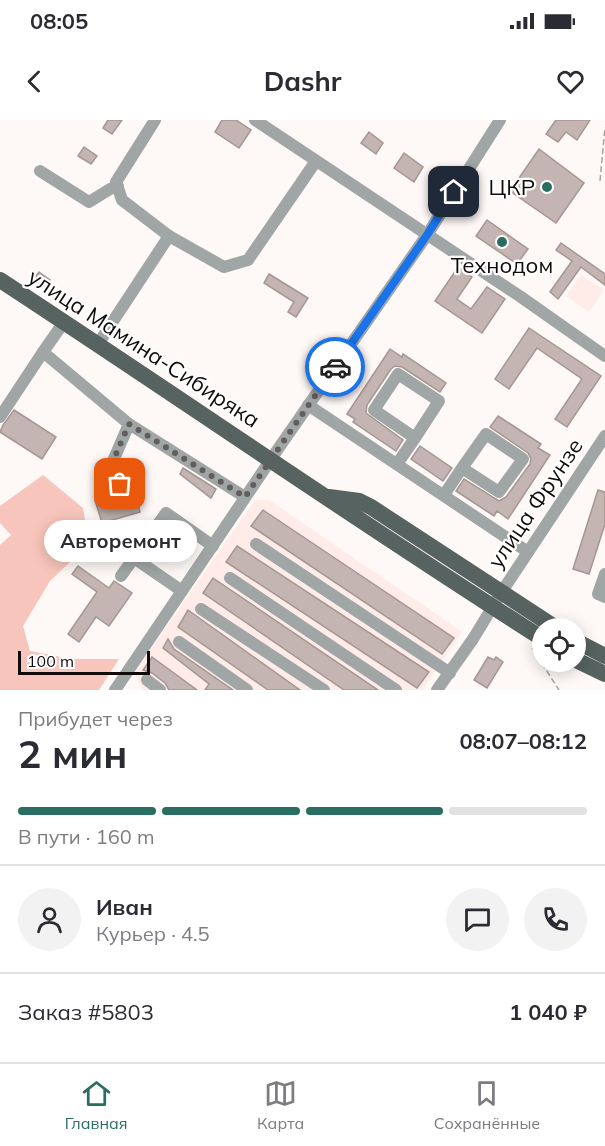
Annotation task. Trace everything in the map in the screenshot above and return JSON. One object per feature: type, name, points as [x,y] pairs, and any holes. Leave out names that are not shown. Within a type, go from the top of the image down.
[{"type":"main road","name":"улица Мамина-Сибиряка","points":[[0,280],[322,496],[497,600],[535,618]]},
{"type":"main road","name":"улица Мамина-Сибиряка","points":[[497,600],[532,637]]},
{"type":"main road","points":[[586,647],[605,657]]},
{"type":"main road","points":[[586,665],[605,674]]},
{"type":"street","points":[[155,120],[116,182],[123,200],[169,236],[224,267],[248,260],[316,161]]},
{"type":"street","points":[[255,120],[521,297],[605,356]]},
{"type":"street","points":[[115,690],[270,460],[427,235],[500,120]]},
{"type":"street","points":[[40,171],[89,202],[118,186]]},
{"type":"street","points":[[98,344],[169,236]]},
{"type":"street","points":[[0,417],[64,322]]},
{"type":"street","points":[[43,352],[129,424],[245,497]]},
{"type":"street","points":[[398,464],[415,438],[439,401],[398,374],[374,410],[415,438]]},
{"type":"street","points":[[308,405],[528,552]]},
{"type":"street","points":[[120,484],[113,461],[129,424]]},
{"type":"street","points":[[444,495],[462,468],[486,434],[523,459],[499,492],[462,468]]},
{"type":"street","name":"улица Фрунзе","points":[[437,690],[605,436]]},
{"type":"street","points":[[121,576],[166,513],[213,546]]},
{"type":"street","points":[[256,544],[450,673]]},
{"type":"street","points":[[134,558],[182,591]]},
{"type":"street","points":[[605,574],[598,594],[605,597]]},
{"type":"street","points":[[230,578],[396,690]]},
{"type":"street","points":[[201,609],[324,690]]},
{"type":"street","points":[[180,642],[247,690]]},
{"type":"street","points":[[147,680],[160,690]]},
{"type":"path","points":[[600,181],[605,127]]},
{"type":"path","points":[[551,672],[559,690]]},
{"type":"shaded area","points":[[581,275],[604,290],[589,312],[566,296]]},
{"type":"shaded area","points":[[43,475],[83,508],[89,544],[50,581],[23,626],[30,651],[72,659],[119,659],[99,690],[0,690],[0,545],[11,535],[0,523],[0,506]]},
{"type":"shaded area","points":[[255,500],[269,500],[462,632],[422,690],[142,690],[134,673]]},
{"type":"building","points":[[108,120],[122,120],[112,134],[103,128]]},
{"type":"building","points":[[222,120],[236,120],[251,130],[239,148],[215,132]]},
{"type":"building","points":[[556,120],[590,120],[577,140],[566,132],[558,142],[546,134]]},
{"type":"building","points":[[369,132],[383,143],[376,154],[361,143]]},
{"type":"building","points":[[84,147],[97,156],[91,164],[78,156]]},
{"type":"building","name":"ЦКР","points":[[539,149],[584,183],[556,223],[510,191]]},
{"type":"building","points":[[404,153],[423,167],[414,182],[394,168]]},
{"type":"building","name":"Технодом","points":[[487,220],[528,249],[517,264],[476,236]]},
{"type":"building","points":[[561,243],[605,274],[605,285],[581,267],[558,299],[550,292],[572,261],[556,250]]},
{"type":"building","points":[[458,267],[472,277],[457,299],[471,309],[487,287],[505,299],[482,333],[435,301]]},
{"type":"building","points":[[39,272],[50,280],[45,287],[33,280]]},
{"type":"building","points":[[269,274],[308,298],[296,317],[288,312],[294,302],[264,283]]},
{"type":"building","points":[[529,328],[601,376],[567,427],[555,419],[582,379],[537,348],[509,389],[495,379]]},
{"type":"building","points":[[390,349],[402,357],[403,354],[446,383],[440,392],[402,367],[395,366],[391,369],[367,405],[366,413],[403,440],[396,451],[353,422],[355,419],[347,414]]},
{"type":"building","points":[[14,410],[56,437],[42,459],[0,432]]},
{"type":"building","points":[[498,416],[541,444],[538,448],[550,455],[508,519],[497,511],[494,516],[456,491],[464,479],[499,501],[506,497],[530,464],[531,459],[528,453],[490,427]]},
{"type":"building","points":[[420,446],[452,468],[443,481],[411,459]]},
{"type":"building","points":[[183,468],[216,489],[211,498],[180,474]]},
{"type":"building","points":[[134,489],[140,512],[102,523],[95,500]]},
{"type":"building","points":[[598,490],[605,492],[605,524],[589,574],[573,569]]},
{"type":"building","points":[[263,510],[454,638],[442,654],[251,526]]},
{"type":"building","points":[[237,546],[429,672],[417,688],[226,562]]},
{"type":"building","points":[[78,566],[109,588],[114,581],[132,593],[109,626],[96,617],[79,642],[68,634],[97,592],[72,574]]},
{"type":"building","points":[[213,578],[378,690],[344,690],[203,593]]},
{"type":"building","points":[[188,610],[300,690],[268,690],[178,627]]},
{"type":"building","points":[[168,639],[174,649],[233,690],[205,690],[209,684],[163,648]]},
{"type":"building","points":[[152,657],[197,690],[169,690],[165,683],[152,673],[143,670]]},
{"type":"building","points":[[488,657],[494,660],[496,657],[503,662],[487,688],[474,680]]},
{"type":"way so far","points":[[120,484],[113,461],[129,424],[245,497],[335,367]]},
{"type":"place","name":"ЦКР","points":[[547,187]]},
{"type":"place","name":"Технодом","points":[[502,242]]},
{"type":"place","name":"Авторемонт","points":[[120,484]]},
{"type":"route","points":[[335,367],[427,235],[454,192]]}]
